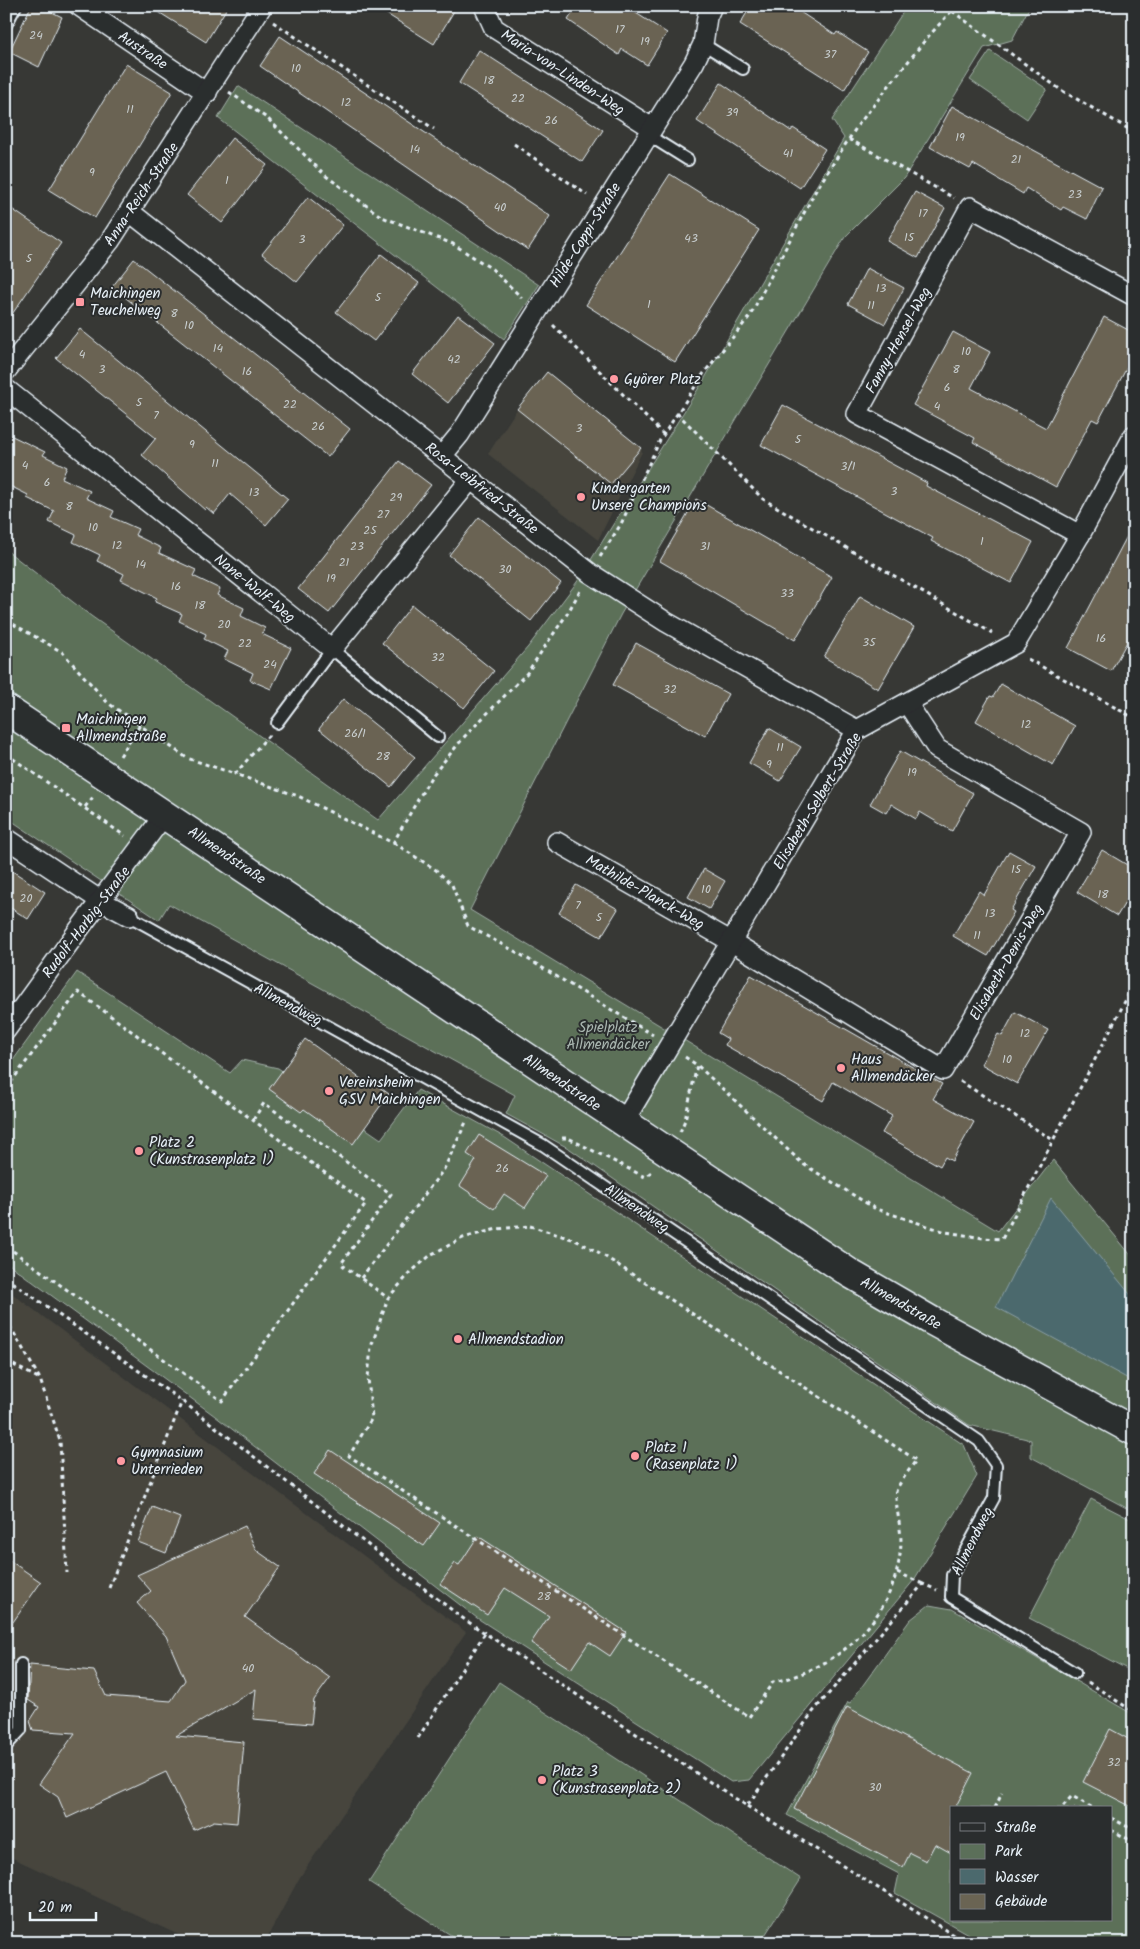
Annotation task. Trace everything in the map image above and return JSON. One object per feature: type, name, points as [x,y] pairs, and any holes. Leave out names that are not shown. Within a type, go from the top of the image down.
[{"type":"main road","name":"Allmendstraße","points":[[6,709],[166,814],[623,1124],[851,1274],[932,1321],[1134,1431]]},
{"type":"street","name":"Austraße","points":[[79,6],[210,88]]},
{"type":"street","name":"Maria-von-Linden-Weg","points":[[484,6],[494,28],[650,132]]},
{"type":"street","name":"Hilde-Coppi-Straße","points":[[442,456],[460,434],[704,44],[707,17],[712,6]]},
{"type":"street","name":"Anna-Reich-Straße","points":[[6,371],[110,241],[260,9]]},
{"type":"street","points":[[970,207],[1134,296]]},
{"type":"street","name":"Fanny-Hensel-Weg","points":[[970,207],[857,414],[1080,535]]},
{"type":"street","name":"Rosa-Leibfried-Straße","points":[[130,212],[590,573],[666,622],[858,730]]},
{"type":"street","name":"Nane-Wolf-Weg","points":[[6,389],[332,649]]},
{"type":"street","name":"Elisabeth-Selbert-Straße","points":[[623,1124],[858,730],[1016,643],[1080,535],[1133,438]]},
{"type":"street","points":[[332,649],[472,480]]},
{"type":"street","name":"Elisabeth-Denis-Weg","points":[[907,703],[937,749],[1081,832],[943,1070]]},
{"type":"street","name":"Rudolf-Harbig-Straße","points":[[6,1030],[166,814]]},
{"type":"street","name":"Allmendweg","points":[[6,838],[101,901],[129,916]]},
{"type":"street","name":"Mathilde-Planck-Weg","points":[[558,842],[732,942]]},
{"type":"street","points":[[732,942],[943,1070]]},
{"type":"lane","points":[[6,25],[16,6]]},
{"type":"lane","points":[[704,44],[743,69]]},
{"type":"lane","points":[[650,132],[688,160]]},
{"type":"lane","points":[[277,722],[332,649],[438,737]]},
{"type":"lane","name":"Allmendweg","points":[[129,916],[543,1145],[979,1441],[996,1465],[994,1498],[952,1575],[951,1597]]},
{"type":"lane","points":[[951,1597],[1075,1673]]},
{"type":"lane","points":[[6,1746],[21,1730],[21,1664]]},
{"type":"path","points":[[393,843],[431,777],[465,736],[527,673],[567,614],[621,524],[664,435],[704,373],[750,316],[816,190],[850,138],[926,39],[956,6]]},
{"type":"path","points":[[260,9],[434,129]]},
{"type":"path","points":[[952,11],[1061,90],[1134,132]]},
{"type":"path","points":[[210,88],[268,119],[326,176],[382,217],[453,244],[492,270],[537,311],[664,435]]},
{"type":"path","points":[[850,138],[970,207]]},
{"type":"path","points":[[514,144],[603,206]]},
{"type":"path","points":[[677,413],[763,499],[1134,718]]},
{"type":"path","points":[[6,620],[62,652],[108,703],[187,758],[298,796],[393,843],[436,870],[452,885],[468,926],[627,1017],[698,1065],[803,1164],[876,1209],[946,1232],[983,1238],[1002,1238],[1134,984]]},
{"type":"path","points":[[235,774],[277,722]]},
{"type":"path","points":[[6,754],[141,848]]},
{"type":"path","points":[[6,1089],[78,992],[366,1203],[222,1402],[6,1246]]},
{"type":"path","points":[[685,1120],[698,1065]]},
{"type":"path","points":[[943,1070],[1053,1140]]},
{"type":"path","points":[[253,1120],[264,1104],[392,1194],[341,1264],[388,1298]]},
{"type":"path","points":[[361,1278],[444,1169],[474,1106]]},
{"type":"path","points":[[530,1226],[574,1240],[598,1252],[916,1460],[896,1491],[901,1542],[897,1572],[876,1617],[850,1647],[820,1668],[790,1679],[773,1682],[749,1717],[349,1456],[372,1418],[368,1378],[371,1347],[388,1298],[411,1272],[432,1254],[463,1238],[496,1229],[530,1226]]},
{"type":"path","points":[[6,1278],[182,1402],[461,1617],[601,1712],[966,1943]]},
{"type":"path","points":[[6,1319],[40,1379],[60,1442],[67,1573]]},
{"type":"path","points":[[6,1362],[40,1379]]},
{"type":"path","points":[[109,1588],[182,1402]]},
{"type":"path","points":[[897,1572],[951,1597]]},
{"type":"path","points":[[747,1806],[812,1714],[924,1584]]},
{"type":"path","points":[[418,1738],[485,1633]]},
{"type":"path","points":[[1075,1673],[1134,1712]]},
{"type":"path","points":[[996,1806],[1002,1793]]},
{"type":"path","points":[[1065,1806],[1072,1796],[1090,1806]]},
{"type":"path","points":[[1112,1819],[1134,1830]]},
{"type":"path","points":[[1112,1831],[1134,1842]]},
{"type":"shaded area","name":"Kindergarten Unsere Champions","points":[[547,372],[641,448],[642,452],[598,540],[488,454],[517,409]]},
{"type":"shaded area","name":"Gymnasium Unterrieden","points":[[6,1289],[466,1632],[300,1877],[264,1943],[196,1943],[6,1855]]},
{"type":"green space","name":"Spielplatz Allmendäcker","points":[[907,6],[1030,6],[1012,40],[984,48],[904,178],[845,237],[621,614],[470,910],[998,1231],[1053,1160],[1134,1259],[1134,1512],[1031,1457],[1031,1440],[969,1425],[570,1149],[506,1114],[515,1095],[169,904],[159,920],[6,817],[6,550],[91,616],[378,820],[528,647],[577,582],[705,378],[844,138],[832,120]]},
{"type":"green space","points":[[990,51],[1047,89],[1027,119],[970,80]]},
{"type":"green space","points":[[238,86],[539,285],[504,339],[218,118]]},
{"type":"green space","name":"Allmendstadion","points":[[77,972],[230,1073],[242,1060],[278,1068],[381,1139],[418,1090],[504,1137],[964,1445],[977,1476],[914,1580],[749,1780],[731,1782],[477,1618],[215,1416],[6,1262],[6,1070]]},
{"type":"green space","points":[[1091,1499],[1134,1521],[1134,1655],[1127,1669],[1029,1618]]},
{"type":"green space","points":[[929,1605],[952,1609],[1134,1715],[1134,1943],[984,1943],[895,1893],[899,1874],[787,1815],[848,1702],[850,1703],[910,1620]]},
{"type":"green space","name":"Platz 3 (Kunstrasenplatz 2)","points":[[499,1682],[801,1879],[760,1943],[463,1943],[369,1882]]},
{"type":"water","points":[[1051,1198],[1134,1299],[1134,1382],[996,1307]]},
{"type":"building","points":[[31,6],[40,6],[62,17],[39,67],[9,52]]},
{"type":"building","points":[[149,6],[228,6],[206,42]]},
{"type":"building","points":[[374,6],[457,6],[434,44]]},
{"type":"building","points":[[577,6],[625,6],[667,33],[647,65],[622,49],[619,55],[568,20]]},
{"type":"building","points":[[751,6],[791,6],[835,35],[837,32],[868,52],[844,90],[740,24]]},
{"type":"building","points":[[280,36],[550,216],[528,250],[260,66]]},
{"type":"building","points":[[479,50],[603,130],[582,162],[459,83]]},
{"type":"building","points":[[126,64],[172,92],[95,218],[49,190]]},
{"type":"building","points":[[721,83],[791,131],[793,128],[825,149],[800,188],[697,121]]},
{"type":"building","points":[[952,106],[1102,187],[1087,219],[1063,207],[1061,210],[1026,188],[1023,194],[973,164],[970,169],[930,147]]},
{"type":"building","points":[[232,138],[267,165],[222,223],[187,195]]},
{"type":"building","points":[[670,174],[759,230],[675,362],[586,305]]},
{"type":"building","points":[[915,192],[945,208],[918,258],[887,241]]},
{"type":"building","points":[[308,197],[343,225],[297,282],[262,254]]},
{"type":"building","points":[[6,205],[61,243],[6,323]]},
{"type":"building","points":[[381,254],[419,283],[374,341],[336,312]]},
{"type":"building","points":[[134,259],[350,429],[328,457],[112,287]]},
{"type":"building","points":[[867,268],[904,288],[885,324],[848,304]]},
{"type":"building","points":[[458,315],[495,343],[448,403],[412,374]]},
{"type":"building","points":[[1104,317],[1134,333],[1134,354],[1098,422],[1092,419],[1056,487],[973,442],[975,438],[913,405],[953,332],[990,352],[971,388],[1046,428]]},
{"type":"building","points":[[80,329],[288,499],[266,525],[230,494],[214,514],[206,507],[205,510],[142,455],[156,438],[56,358]]},
{"type":"building","points":[[547,372],[641,448],[611,484],[517,409]]},
{"type":"building","points":[[783,405],[927,483],[926,486],[1033,542],[1011,583],[931,541],[933,538],[761,445]]},
{"type":"building","points":[[6,433],[45,452],[43,455],[67,467],[62,478],[90,491],[86,498],[114,511],[111,517],[138,529],[135,535],[161,548],[159,553],[196,570],[193,576],[220,589],[217,595],[244,608],[241,616],[265,628],[262,634],[291,648],[271,689],[250,680],[253,673],[224,659],[228,651],[204,639],[206,634],[179,621],[182,614],[155,602],[157,598],[121,580],[124,574],[97,561],[100,555],[73,542],[76,535],[49,522],[54,511],[27,498],[28,495],[6,484]]},
{"type":"building","points":[[399,461],[431,485],[329,613],[298,589]]},
{"type":"building","points":[[696,499],[832,577],[795,640],[660,561]]},
{"type":"building","points":[[479,517],[561,583],[531,621],[449,555]]},
{"type":"building","points":[[1134,523],[1134,629],[1111,671],[1068,648]]},
{"type":"building","points":[[860,596],[914,627],[878,689],[824,657]]},
{"type":"building","points":[[412,605],[494,671],[464,708],[382,643]]},
{"type":"building","points":[[636,643],[728,694],[705,736],[613,685]]},
{"type":"building","points":[[1001,684],[1075,726],[1053,765],[976,721],[990,696],[993,697]]},
{"type":"building","points":[[343,699],[415,757],[391,787],[319,729]]},
{"type":"building","points":[[769,728],[801,747],[780,781],[749,763]]},
{"type":"building","points":[[900,751],[973,793],[952,831],[920,812],[916,819],[891,804],[886,813],[870,804]]},
{"type":"building","points":[[1102,850],[1134,869],[1134,888],[1117,916],[1077,892]]},
{"type":"building","points":[[1009,851],[1036,866],[1011,910],[1014,912],[988,956],[953,936],[979,891],[984,895]]},
{"type":"building","points":[[6,867],[45,892],[28,919],[6,905]]},
{"type":"building","points":[[704,869],[725,881],[709,909],[688,897]]},
{"type":"building","points":[[576,885],[618,909],[601,937],[559,913]]},
{"type":"building","name":"Haus Allmendäcker","points":[[751,975],[942,1084],[933,1099],[974,1122],[952,1161],[945,1157],[940,1166],[882,1133],[892,1116],[833,1082],[823,1101],[725,1045],[728,1039],[718,1033]]},
{"type":"building","points":[[1015,1012],[1048,1030],[1017,1084],[981,1064],[998,1034],[1002,1036]]},
{"type":"building","name":"Vereinsheim GSV Maichingen","points":[[305,1039],[368,1084],[371,1081],[389,1094],[353,1144],[304,1109],[301,1112],[269,1089]]},
{"type":"building","points":[[479,1135],[546,1176],[525,1208],[504,1194],[494,1209],[460,1186],[476,1160],[467,1154]]},
{"type":"building","points":[[330,1450],[440,1523],[424,1546],[314,1474]]},
{"type":"building","points":[[152,1507],[180,1518],[166,1553],[138,1542]]},
{"type":"building","points":[[245,1526],[256,1550],[280,1567],[245,1617],[330,1678],[314,1700],[311,1724],[253,1719],[256,1689],[176,1736],[244,1742],[237,1823],[214,1821],[194,1830],[166,1772],[67,1818],[58,1797],[39,1784],[75,1733],[33,1730],[30,1721],[39,1707],[28,1700],[30,1665],[94,1671],[106,1696],[171,1701],[185,1680],[166,1636],[137,1603],[151,1591],[137,1575]]},
{"type":"building","points":[[478,1536],[626,1632],[610,1656],[589,1642],[571,1669],[531,1643],[549,1616],[505,1588],[487,1615],[440,1584],[455,1563],[459,1565]]},
{"type":"building","points":[[6,1558],[41,1582],[6,1632]]},
{"type":"building","points":[[847,1707],[973,1773],[956,1806],[950,1806],[950,1852],[935,1844],[926,1861],[910,1853],[903,1867],[794,1809]]},
{"type":"building","points":[[1110,1729],[1134,1742],[1134,1808],[1083,1782]]},
{"type":"place","name":"Maichingen Teuchelweg","points":[[80,302]]},
{"type":"place","name":"Györer Platz","points":[[614,379]]},
{"type":"place","name":"Kindergarten Unsere Champions","points":[[581,497]]},
{"type":"place","name":"Maichingen Allmendstraße","points":[[66,728]]},
{"type":"place","name":"Haus Allmendäcker","points":[[841,1068]]},
{"type":"place","name":"Vereinsheim GSV Maichingen","points":[[329,1091]]},
{"type":"place","name":"Platz 2 (Kunstrasenplatz 1)","points":[[139,1151]]},
{"type":"place","name":"Allmendstadion","points":[[458,1339]]},
{"type":"place","name":"Platz 1 (Rasenplatz 1)","points":[[635,1456]]},
{"type":"place","name":"Gymnasium Unterrieden","points":[[121,1461]]},
{"type":"place","name":"Platz 3 (Kunstrasenplatz 2)","points":[[542,1780]]}]
